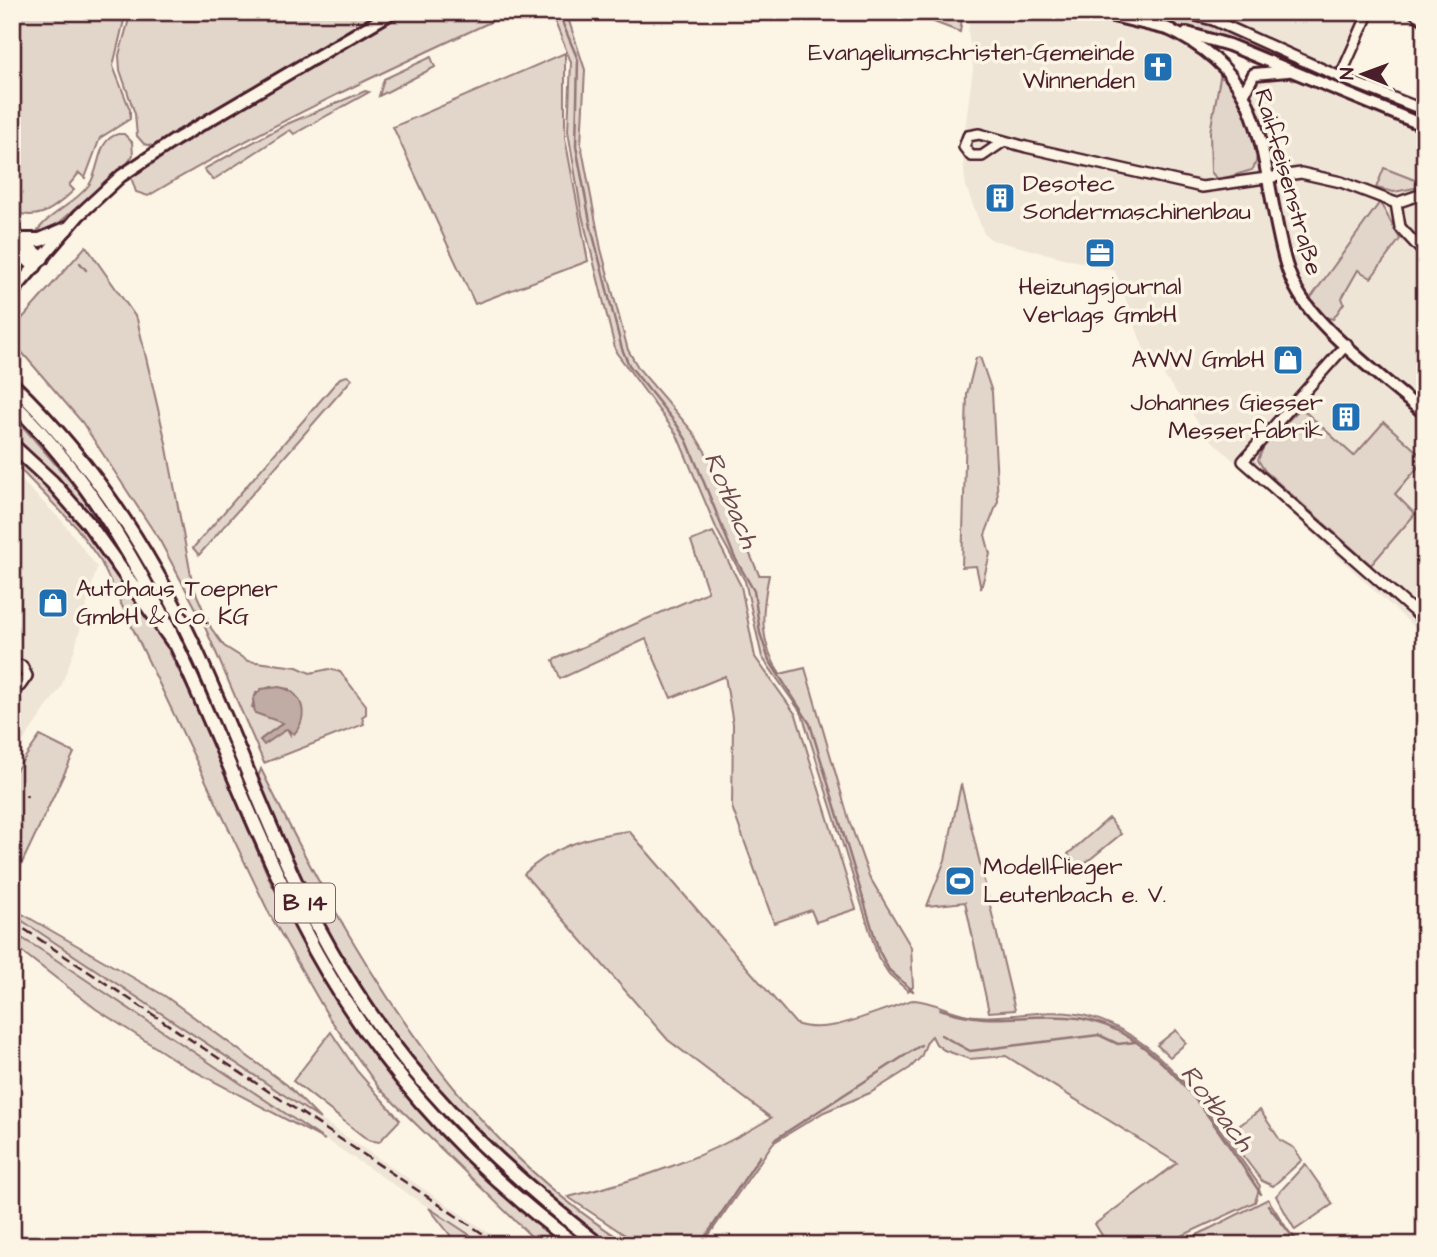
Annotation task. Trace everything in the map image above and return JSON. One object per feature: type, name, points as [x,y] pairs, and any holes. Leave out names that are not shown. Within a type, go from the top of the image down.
[{"type":"highway","points":[[15,240],[40,240],[66,229]]},
{"type":"highway","points":[[15,240],[39,262]]},
{"type":"highway","name":"B 14","points":[[12,384],[77,456],[138,541],[193,645],[310,912],[375,1021],[456,1121],[505,1168],[599,1245]]},
{"type":"highway","name":"B 14","points":[[12,402],[68,465],[110,522],[159,604],[181,648],[291,902],[356,1017],[394,1070],[473,1158],[576,1245]]},
{"type":"highway","points":[[12,445],[52,482],[88,523],[166,637],[181,648]]},
{"type":"main road","points":[[12,293],[79,215],[103,191],[144,159],[393,12]]},
{"type":"main road","points":[[1096,12],[1229,45],[1425,126]]},
{"type":"main road","name":"Raiffeisenstraße","points":[[1166,28],[1211,53],[1244,93],[1290,278],[1312,313],[1425,414]]},
{"type":"main road","points":[[1244,93],[1248,79],[1254,74],[1291,71]]},
{"type":"street","points":[[1181,12],[1235,29],[1340,77],[1419,108]]},
{"type":"street","points":[[1340,77],[1369,12]]},
{"type":"street","points":[[1413,12],[1425,21]]},
{"type":"street","points":[[1004,141],[1202,187],[1287,173],[1317,175],[1396,203],[1425,193]]},
{"type":"street","points":[[1396,203],[1400,227],[1425,254]]},
{"type":"street","points":[[1347,344],[1243,461],[1425,621]]},
{"type":"street","points":[[12,664],[22,666],[27,676],[20,686],[12,687]]},
{"type":"shaded area","points":[[12,12],[126,12],[113,66],[130,110],[130,119],[100,138],[85,178],[79,173],[69,185],[74,190],[53,208],[31,215],[12,212]]},
{"type":"shaded area","points":[[131,12],[382,12],[152,146],[144,144],[137,136],[135,114],[120,70],[119,55]]},
{"type":"shaded area","points":[[405,12],[512,12],[282,122],[148,196],[136,192],[131,177],[154,158]]},
{"type":"shaded area","points":[[551,12],[566,12],[585,70],[581,144],[601,249],[628,350],[639,369],[693,432],[706,453],[759,575],[769,575],[763,614],[768,650],[780,674],[805,668],[850,823],[869,876],[911,947],[913,987],[908,991],[889,974],[878,957],[802,714],[762,657],[745,581],[717,530],[677,435],[616,352],[582,215],[568,131],[571,62]]},
{"type":"shaded area","points":[[936,12],[963,12],[960,32],[934,22]]},
{"type":"shaded area","points":[[971,12],[1070,15],[1181,40],[1213,60],[1240,93],[1256,77],[1278,74],[1425,134],[1425,637],[1211,440],[1143,347],[1115,271],[992,240],[984,234],[966,187],[964,171],[963,144],[973,68],[968,31]]},
{"type":"shaded area","points":[[1116,12],[1159,12],[1219,28],[1368,94],[1366,97],[1204,34]]},
{"type":"shaded area","points":[[1161,12],[1367,12],[1337,79],[1242,36]]},
{"type":"shaded area","points":[[565,53],[565,138],[588,261],[475,304],[393,127]]},
{"type":"shaded area","points":[[431,57],[435,67],[379,96],[384,79]]},
{"type":"shaded area","points":[[1222,67],[1242,103],[1257,147],[1252,170],[1218,180],[1211,172],[1210,132]]},
{"type":"shaded area","points":[[365,91],[369,92],[294,134],[290,130],[213,180],[204,169],[287,124]]},
{"type":"shaded area","points":[[124,134],[132,142],[133,155],[127,164],[45,235],[33,238],[44,223],[89,185],[102,148],[111,137]]},
{"type":"shaded area","points":[[1384,168],[1425,186],[1394,192],[1376,188]]},
{"type":"shaded area","points":[[1380,202],[1400,239],[1371,278],[1358,270],[1342,298],[1344,303],[1333,319],[1326,317],[1310,299]]},
{"type":"shaded area","points":[[86,246],[137,319],[166,443],[193,586],[211,628],[224,646],[248,661],[297,667],[310,673],[329,669],[340,672],[366,705],[366,714],[362,717],[364,724],[264,763],[201,618],[160,541],[82,422],[19,349],[15,330],[19,322]],"holes":[[[270,687],[289,689],[290,734],[287,729],[261,739],[283,723],[252,707],[256,693]]]},
{"type":"shaded area","points":[[980,357],[992,392],[998,501],[985,535],[990,554],[981,589],[976,566],[962,567],[967,394],[976,358]]},
{"type":"shaded area","points":[[347,376],[352,379],[199,555],[193,548],[340,378]]},
{"type":"shaded area","points":[[1301,408],[1354,456],[1384,422],[1425,459],[1395,494],[1415,514],[1371,565],[1265,471],[1258,460],[1265,443]]},
{"type":"shaded area","points":[[12,414],[78,490],[151,606],[64,488],[12,438]]},
{"type":"shaded area","points":[[12,448],[61,496],[157,627],[190,693],[271,883],[348,1018],[387,1073],[439,1133],[487,1180],[564,1245],[540,1245],[379,1088],[328,1016],[269,913],[101,562],[76,527],[12,461]]},
{"type":"shaded area","points":[[12,471],[63,522],[97,567],[75,648],[61,687],[12,757]]},
{"type":"shaded area","points":[[713,532],[741,586],[755,657],[796,715],[856,909],[816,922],[811,910],[774,923],[732,807],[733,724],[725,676],[671,698],[646,639],[560,679],[553,660],[708,592],[691,541]]},
{"type":"shaded area","points":[[261,689],[287,689],[299,699],[303,712],[302,720],[294,734],[287,729],[264,745],[260,740],[283,723],[255,713],[253,699]]},
{"type":"shaded area","points":[[40,736],[74,753],[12,884],[12,776]]},
{"type":"shaded area","points":[[261,769],[331,903],[370,970],[413,1034],[460,1095],[512,1152],[568,1202],[630,1245],[610,1245],[524,1178],[455,1110],[406,1054],[339,953],[309,896],[257,780]]},
{"type":"shaded area","name":"Modellflieger Leutenbach e. V.","points":[[961,784],[1015,1010],[989,1012],[965,902],[927,906],[945,860]]},
{"type":"shaded area","points":[[1109,818],[1121,834],[1077,870],[1068,854]]},
{"type":"shaded area","points":[[629,831],[796,1024],[808,1027],[832,1026],[914,1000],[968,1015],[989,1017],[1065,1012],[1108,1023],[1135,1038],[1160,1058],[1204,1107],[1260,1186],[1255,1202],[1162,1245],[1108,1245],[1095,1224],[1177,1163],[1006,1056],[969,1059],[944,1050],[936,1044],[932,1036],[928,1039],[921,1057],[910,1068],[870,1093],[824,1112],[773,1143],[702,1245],[640,1245],[568,1197],[673,1166],[723,1144],[771,1118],[668,1040],[524,874],[560,849],[600,835]]},
{"type":"shaded area","points":[[12,908],[165,996],[287,1085],[320,1119],[12,914]]},
{"type":"shaded area","points":[[12,914],[507,1245],[485,1245],[12,932]]},
{"type":"shaded area","points":[[12,932],[325,1140],[183,1065],[96,1009],[12,944]]},
{"type":"shaded area","points":[[1176,1030],[1186,1043],[1170,1057],[1157,1045]]},
{"type":"shaded area","points":[[331,1032],[357,1071],[400,1120],[379,1142],[368,1140],[293,1081]]},
{"type":"shaded area","points":[[1260,1110],[1280,1140],[1294,1148],[1302,1160],[1273,1186],[1262,1181],[1227,1135]]},
{"type":"shaded area","points":[[1305,1164],[1333,1204],[1295,1230],[1276,1196]]},
{"type":"shaded area","points":[[1268,1199],[1289,1232],[1302,1245],[1191,1245],[1193,1237]]},
{"type":"shaded area","points":[[429,1208],[485,1245],[458,1245]]},
{"type":"waterway","name":"Rotbach","points":[[558,12],[578,60],[576,146],[591,227],[622,349],[629,365],[687,441],[734,556],[754,591],[760,633],[769,660],[810,724],[879,951],[889,970],[913,991]]},
{"type":"waterway","points":[[80,263],[86,270]]},
{"type":"waterway","name":"Rotbach","points":[[940,1009],[990,1018],[1067,1017],[1099,1023],[1129,1037],[1156,1057],[1181,1082],[1204,1110],[1261,1194]]},
{"type":"waterway","points":[[941,1035],[970,1051],[1099,1035],[1118,1044],[1135,1042]]},
{"type":"waterway","points":[[774,1140],[921,1045]]},
{"type":"waterway","points":[[700,1245],[760,1156]]},
{"type":"waterway","name":"Rotbach","points":[[1268,1205],[1299,1245]]},
{"type":"railway","points":[[12,921],[500,1245]]},
{"type":"place","name":"Evangeliumschristen-Gemeinde Winnenden","points":[[1158,67]]},
{"type":"place","name":"Desotec Sondermaschinenbau","points":[[1000,198]]},
{"type":"place","name":"Heizungsjournal Verlags GmbH","points":[[1100,253]]},
{"type":"place","name":"AWW GmbH","points":[[1288,360]]},
{"type":"place","name":"Johannes Giesser Messerfabrik","points":[[1346,417]]},
{"type":"place","name":"Autohaus Toepner GmbH & Co. KG","points":[[53,603]]},
{"type":"place","name":"Modellflieger Leutenbach e. V.","points":[[960,881]]}]
